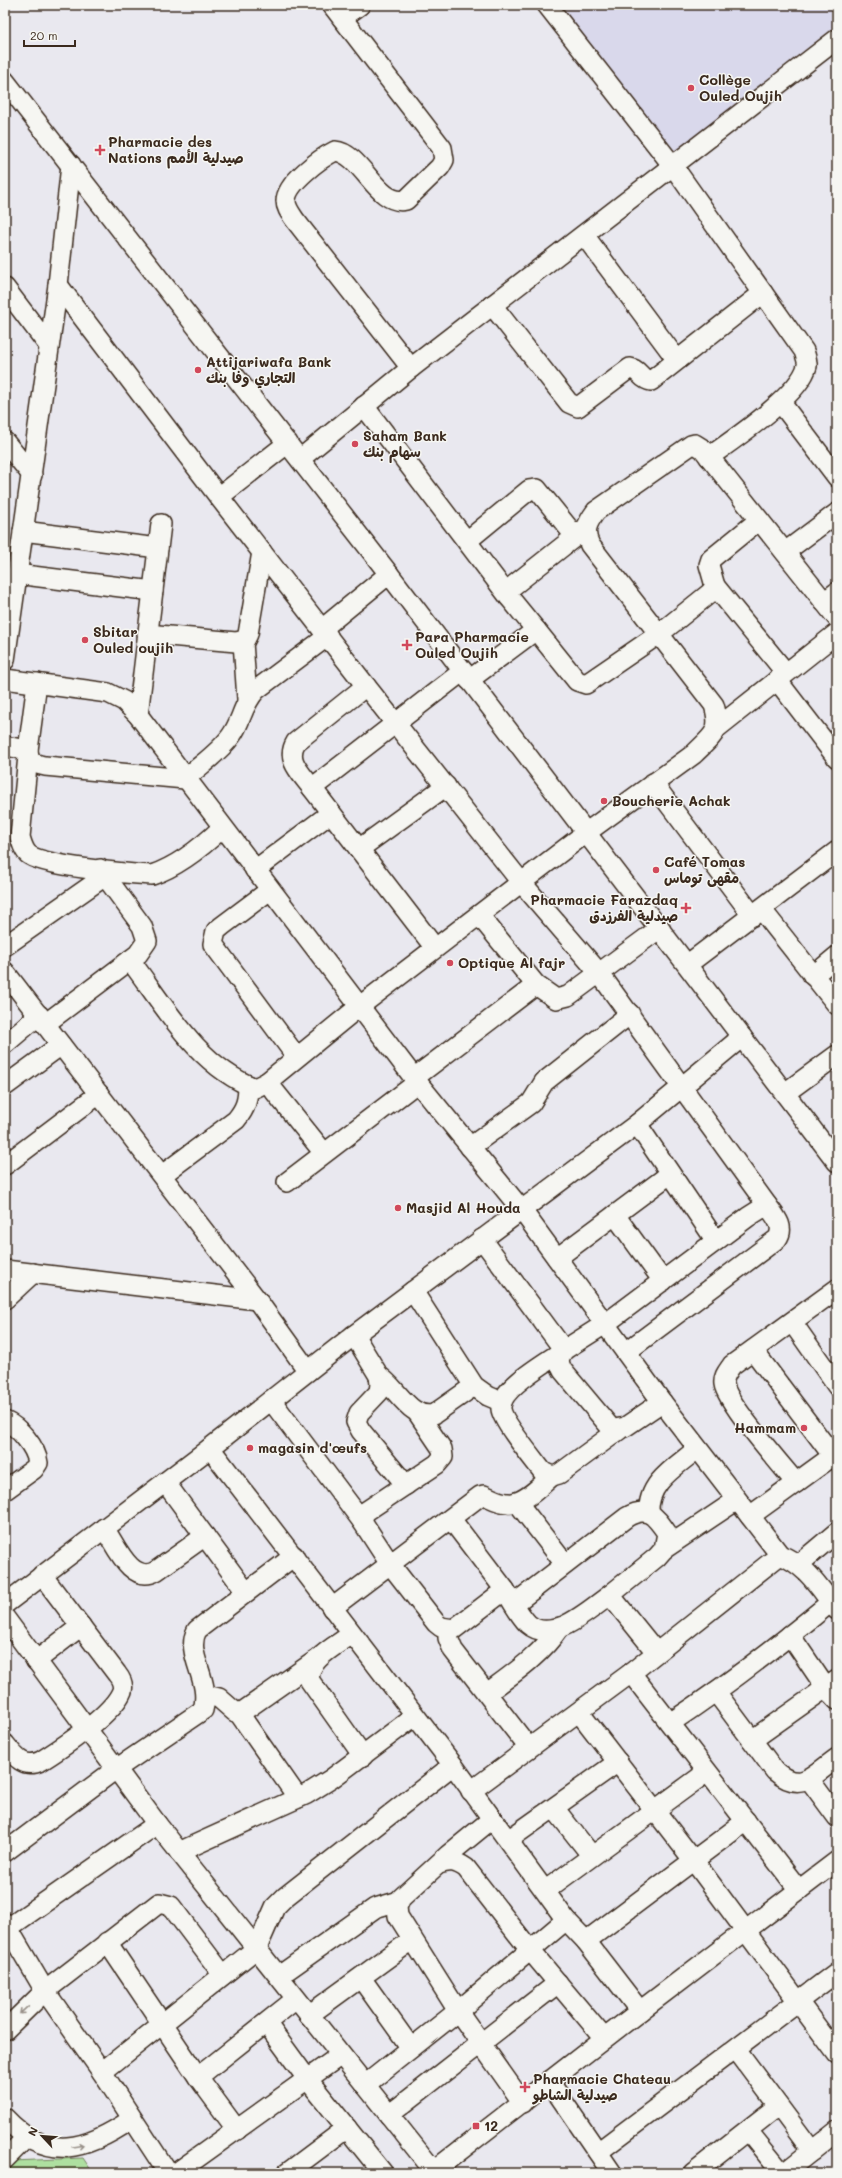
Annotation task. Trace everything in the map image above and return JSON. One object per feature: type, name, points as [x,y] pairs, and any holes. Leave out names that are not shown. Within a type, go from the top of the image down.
[{"type":"street","points":[[360,5],[337,12],[442,148],[444,160],[440,167],[406,200],[399,201],[389,198],[346,154],[335,151],[296,180],[289,189],[286,202],[295,220],[411,368]]},
{"type":"street","points":[[547,5],[673,166],[804,351],[807,359],[804,372],[781,402],[709,457]]},
{"type":"street","points":[[300,459],[411,368],[837,39]]},
{"type":"street","points":[[7,87],[71,165],[288,443],[688,964],[837,1162]]},
{"type":"street","points":[[5,660],[16,574],[12,551],[23,531],[32,475],[58,285],[71,165]]},
{"type":"street","points":[[584,235],[677,360]]},
{"type":"street","points":[[58,285],[219,497],[366,686],[521,882],[600,974],[684,1087],[782,1227],[781,1233],[777,1239],[626,1352]]},
{"type":"street","points":[[5,288],[49,346]]},
{"type":"street","points":[[492,305],[574,406],[578,407],[630,368],[634,368],[647,380],[651,380],[763,293]]},
{"type":"street","points":[[781,402],[837,477]]},
{"type":"street","points":[[364,406],[509,597],[577,681],[586,684],[659,634],[710,593],[715,586]]},
{"type":"street","points":[[5,442],[32,475]]},
{"type":"street","points":[[219,497],[288,443]]},
{"type":"street","points":[[509,597],[509,589],[515,582],[580,532],[596,511],[690,445],[699,446],[785,552],[831,597],[837,618]]},
{"type":"street","points":[[467,541],[529,490],[537,489],[585,536],[590,545],[714,704],[718,720],[717,728]]},
{"type":"street","points":[[785,552],[837,513]]},
{"type":"street","points":[[759,520],[711,559],[709,565],[715,586],[782,676],[837,758]]},
{"type":"street","points":[[138,715],[161,524]]},
{"type":"street","points":[[23,531],[158,548]]},
{"type":"street","points":[[5,746],[28,753],[32,762],[45,766],[185,779],[231,736],[238,726],[247,699],[243,642],[248,634],[262,552]]},
{"type":"street","points":[[16,574],[153,591]]},
{"type":"street","points":[[247,699],[325,632],[389,574]]},
{"type":"street","points":[[312,788],[396,723],[466,675],[536,630]]},
{"type":"street","points":[[162,1175],[236,1120],[244,1111],[247,1102],[257,1085],[587,832],[694,754],[709,739],[717,728],[837,632]]},
{"type":"street","points":[[147,634],[243,642]]},
{"type":"street","points":[[5,679],[108,693],[124,701],[138,715],[222,828],[416,1080],[521,1209],[697,1449],[780,1555],[799,1564],[834,1606],[790,1636],[716,1692],[670,1723]]},
{"type":"street","points":[[37,683],[20,823],[20,837],[23,847],[28,854],[46,862],[103,872],[143,874],[157,873],[184,858],[222,828]]},
{"type":"street","points":[[366,686],[306,733],[293,748],[293,761],[359,850],[435,948]]},
{"type":"street","points":[[653,784],[757,913],[813,976],[837,1006]]},
{"type":"street","points":[[359,850],[446,786]]},
{"type":"street","points":[[255,870],[331,813]]},
{"type":"street","points":[[688,964],[837,851]]},
{"type":"street","points":[[5,946],[103,872]]},
{"type":"street","points":[[5,1044],[130,960],[145,948],[147,941],[146,934],[103,872]]},
{"type":"street","points":[[270,890],[216,931],[213,944],[296,1056]]},
{"type":"street","points":[[479,915],[536,985],[551,997],[563,999],[600,974],[660,928]]},
{"type":"street","points":[[813,976],[837,956]]},
{"type":"street","points":[[130,960],[201,1053],[216,1066],[257,1085],[324,1154]]},
{"type":"street","points":[[5,972],[257,1300],[308,1371]]},
{"type":"street","points":[[287,1182],[536,985]]},
{"type":"street","points":[[470,1146],[531,1103],[544,1082],[630,1014]]},
{"type":"street","points":[[5,1604],[210,1448],[354,1335],[637,1124],[684,1087],[742,1037]]},
{"type":"street","points":[[5,1086],[61,1044]]},
{"type":"street","points":[[784,1093],[837,1055]]},
{"type":"street","points":[[5,1165],[99,1094]]},
{"type":"street","points":[[637,1124],[716,1241]]},
{"type":"street","points":[[557,1258],[670,1174]]},
{"type":"street","points":[[552,1476],[543,1472],[503,1416],[502,1402],[506,1394],[513,1386],[564,1350],[605,1324],[716,1241],[768,1205]]},
{"type":"street","points":[[615,1215],[663,1281]]},
{"type":"street","points":[[482,1239],[564,1350]]},
{"type":"street","points":[[5,1270],[257,1300]]},
{"type":"street","points":[[5,1299],[33,1273]]},
{"type":"street","points":[[796,1483],[746,1421],[726,1392],[724,1383],[725,1374],[732,1365],[837,1289]]},
{"type":"street","points":[[413,1291],[474,1386],[502,1402]]},
{"type":"street","points":[[792,1322],[837,1386]]},
{"type":"street","points":[[354,1335],[379,1376],[387,1381],[417,1412],[442,1449],[443,1457],[437,1464],[365,1512],[362,1521]]},
{"type":"street","points":[[564,1350],[559,1362],[563,1371],[610,1427],[619,1430]]},
{"type":"street","points":[[750,1516],[835,1455],[753,1350]]},
{"type":"street","points":[[379,1376],[380,1389],[358,1413],[356,1422],[361,1431],[406,1485]]},
{"type":"street","points":[[417,1412],[428,1416],[434,1414],[474,1386]]},
{"type":"street","points":[[271,1400],[362,1521],[390,1564],[436,1623],[448,1629],[454,1629],[464,1624],[565,1564],[627,1517],[638,1512],[653,1515],[667,1533],[664,1549]]},
{"type":"street","points":[[332,1608],[484,1494],[509,1504],[526,1498],[552,1476],[559,1474],[619,1430],[662,1402]]},
{"type":"street","points":[[5,1421],[19,1431],[33,1451],[38,1463],[34,1469],[5,1490]]},
{"type":"street","points":[[210,1448],[294,1556],[452,1765],[470,1791],[546,1890],[566,1920],[586,1941],[640,2010]]},
{"type":"street","points":[[648,1513],[649,1499],[655,1485],[697,1449]]},
{"type":"street","points":[[165,1482],[246,1592]]},
{"type":"street","points":[[451,1519],[527,1622],[533,1628],[540,1630],[570,1624],[610,1596],[657,1557],[664,1549],[737,1500]]},
{"type":"street","points":[[517,1502],[565,1564]]},
{"type":"street","points":[[104,1528],[131,1568],[142,1575],[149,1575],[156,1571],[204,1536]]},
{"type":"street","points":[[799,1564],[837,1532]]},
{"type":"street","points":[[470,1791],[631,1673],[780,1555]]},
{"type":"street","points":[[5,1852],[116,1769],[203,1710],[206,1699],[203,1678],[193,1650],[193,1638],[205,1622],[294,1556]]},
{"type":"street","points":[[5,1744],[18,1759],[26,1765],[34,1765],[41,1762],[87,1729],[117,1699],[122,1690],[123,1683],[42,1575]]},
{"type":"street","points":[[610,1596],[656,1652]]},
{"type":"street","points":[[5,1618],[157,1824],[279,1976],[432,2172],[523,2103],[640,2010],[837,1861]]},
{"type":"street","points":[[36,1661],[81,1626]]},
{"type":"street","points":[[487,1693],[546,1648],[560,1627]]},
{"type":"street","points":[[448,1629],[448,1638],[453,1650],[529,1748]]},
{"type":"street","points":[[238,1712],[248,1709],[352,1634]]},
{"type":"street","points":[[752,1740],[833,1689],[790,1636]]},
{"type":"street","points":[[317,1660],[310,1667],[308,1674],[310,1681],[363,1756]]},
{"type":"street","points":[[631,1673],[799,1890]]},
{"type":"street","points":[[716,1692],[775,1771],[784,1779],[804,1782],[837,1758]]},
{"type":"street","points":[[206,1699],[219,1698],[238,1712],[298,1798]]},
{"type":"street","points":[[578,1712],[694,1861],[837,2054]]},
{"type":"street","points":[[179,1852],[298,1798],[331,1779],[415,1716]]},
{"type":"street","points":[[508,1840],[618,1762]]},
{"type":"street","points":[[102,2072],[256,1948],[273,1912],[285,1896],[452,1765]]},
{"type":"street","points":[[546,1890],[654,1809],[707,1772]]},
{"type":"street","points":[[809,1779],[837,1817]]},
{"type":"street","points":[[554,1808],[592,1856]]},
{"type":"street","points":[[492,1819],[413,1885],[399,1901],[397,1907],[398,1916],[412,1940],[458,2011],[523,2103]]},
{"type":"street","points":[[586,1941],[746,1821]]},
{"type":"street","points":[[157,1824],[6,1926],[45,1991],[102,2072],[168,2173]]},
{"type":"street","points":[[439,1864],[448,1861],[458,1862],[466,1868],[530,1950],[604,2038]]},
{"type":"street","points":[[279,1976],[376,1908],[399,1901]]},
{"type":"street","points":[[5,2030],[45,1991],[149,1909],[160,1903],[165,1903],[171,1906],[223,1975]]},
{"type":"street","points":[[365,2085],[458,2011],[566,1920]]},
{"type":"street","points":[[309,2015],[412,1940]]},
{"type":"street","points":[[107,1942],[163,2022],[198,2077],[237,2130]]},
{"type":"street","points":[[598,2152],[837,1972]]},
{"type":"street","points":[[361,1978],[411,2048]]},
{"type":"street","points":[[389,2116],[480,2042],[558,1984]]},
{"type":"street","points":[[198,2077],[267,2024],[296,1999]]},
{"type":"street","points":[[267,2024],[308,2080],[383,2173]]},
{"type":"street","points":[[736,2049],[812,2150]]},
{"type":"street","points":[[176,2173],[341,2055]]},
{"type":"street","points":[[549,2081],[612,2173]]},
{"type":"street","points":[[694,2173],[778,2106]]},
{"type":"street","points":[[5,2118],[27,2137],[44,2144],[62,2148],[81,2147],[99,2140],[132,2119]]},
{"type":"street","points":[[287,2173],[347,2128]]},
{"type":"street","points":[[748,2131],[783,2173],[837,2131]]},
{"type":"street","points":[[5,2159],[27,2137]]},
{"type":"shaded area","name":"Collège Ouled Oujih","points":[[560,5],[837,5],[837,25],[675,151]]},
{"type":"green space","points":[[5,2146],[13,2161],[83,2158],[93,2173],[5,2173]]},
{"type":"place","name":"Collège Ouled Oujih","points":[[691,88]]},
{"type":"place","name":"Pharmacie des Nations صيدلية الأمم","points":[[100,150]]},
{"type":"place","name":"Attijariwafa Bank التجاري وفا بنك","points":[[198,370]]},
{"type":"place","name":"Saham Bank سهام بنك","points":[[355,444]]},
{"type":"place","name":"Sbitar Ouled oujih","points":[[85,640]]},
{"type":"place","name":"Para Pharmacie Ouled Oujih","points":[[407,645]]},
{"type":"place","name":"Boucherie Achak","points":[[604,801]]},
{"type":"place","name":"Café Tomas مقهى توماس","points":[[656,870]]},
{"type":"place","name":"Pharmacie Farazdaq صيدلية الفرزدق","points":[[686,908]]},
{"type":"place","name":"Optique Al fajr","points":[[450,963]]},
{"type":"place","name":"Masjid Al Houda","points":[[398,1208]]},
{"type":"place","name":"Hammam","points":[[804,1428]]},
{"type":"place","name":"magasin d'œufs","points":[[250,1448]]},
{"type":"place","name":"Pharmacie Chateau صيدلية الشاطو","points":[[525,2087]]},
{"type":"place","name":"12","points":[[476,2126]]}]
